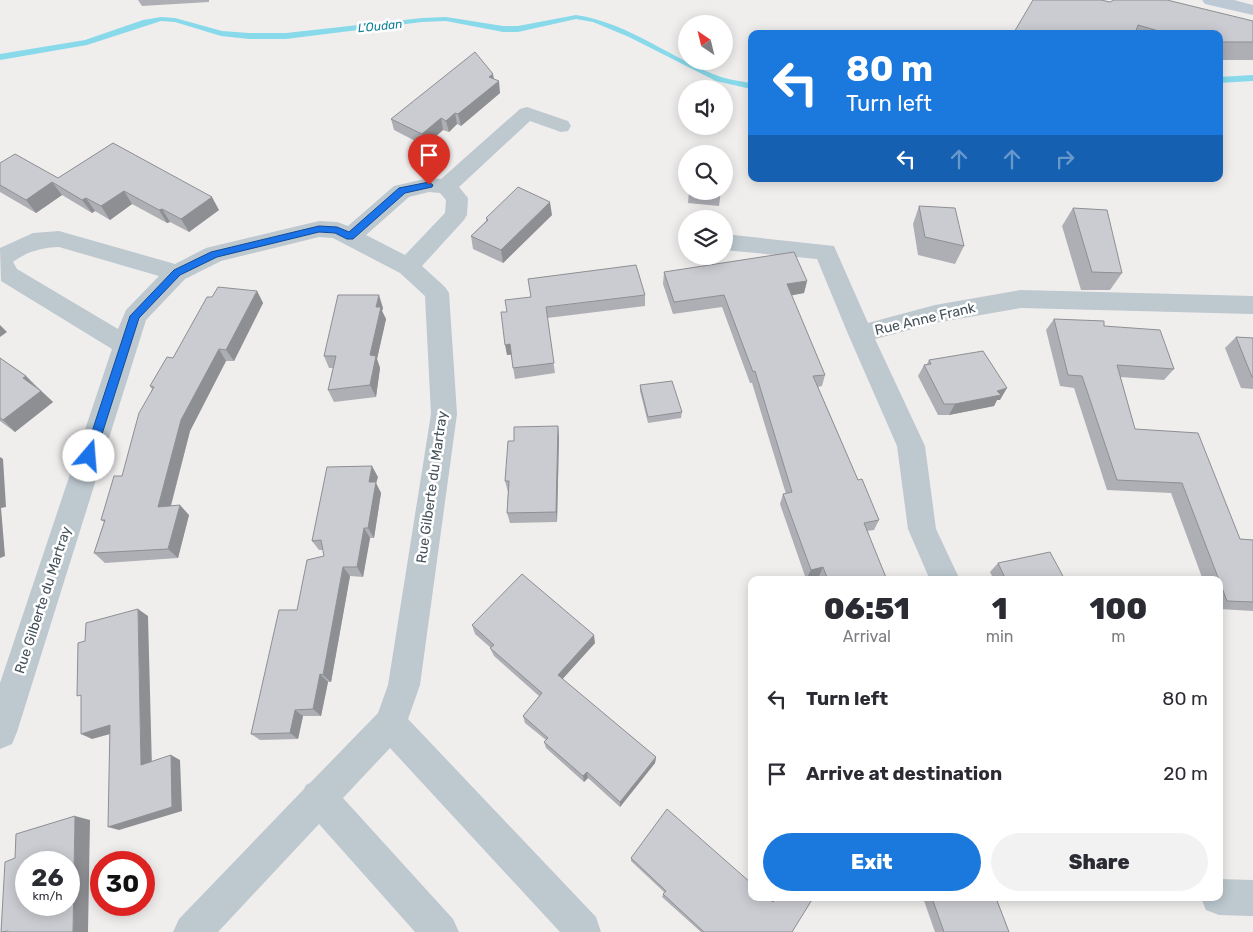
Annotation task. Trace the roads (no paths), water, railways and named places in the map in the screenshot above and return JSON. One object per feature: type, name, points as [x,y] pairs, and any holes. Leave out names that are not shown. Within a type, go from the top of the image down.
[{"type":"main road","points":[[1211,0],[1253,10]]},
{"type":"street","points":[[446,187],[527,113],[561,126]]},
{"type":"street","points":[[350,237],[402,190],[429,185],[446,187],[457,198],[456,215],[408,267]]},
{"type":"street","name":"Rue Gilberte du Martray","points":[[0,732],[135,316],[177,273],[214,254],[319,229],[337,230],[408,267],[437,293],[444,414],[404,685],[390,724],[318,797],[192,932]]},
{"type":"street","points":[[125,345],[9,275],[0,261],[13,250],[33,241],[59,239],[177,273]]},
{"type":"street","points":[[733,243],[826,252],[860,334]]},
{"type":"street","name":"Rue Anne Frank","points":[[943,576],[922,529],[911,446],[860,334],[936,314],[1021,299],[1253,305]]},
{"type":"street","points":[[390,724],[583,931]]},
{"type":"street","points":[[318,797],[440,932]]},
{"type":"street","points":[[1223,897],[1253,898]]},
{"type":"waterway","name":"L'Oudan","points":[[0,57],[87,42],[146,22],[161,19],[175,20],[221,33],[249,36],[286,36],[422,20],[446,19],[503,29],[518,29],[576,17],[595,20],[632,35],[719,79],[748,85]]},
{"type":"waterway","name":"L'Oudan","points":[[1223,80],[1253,78]]}]
